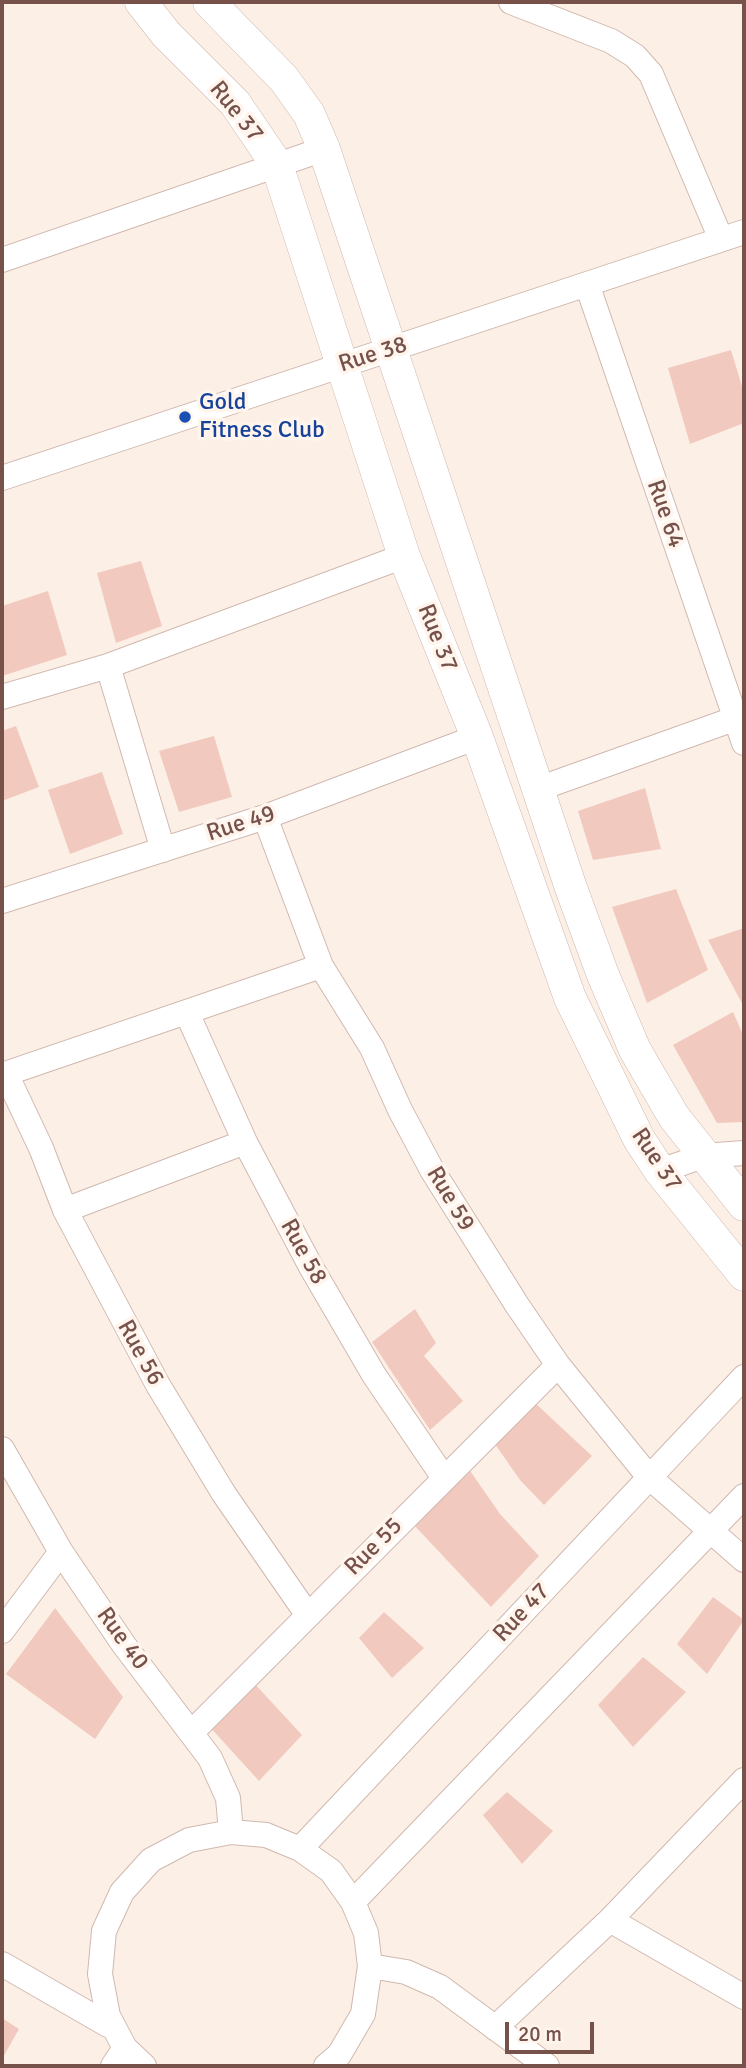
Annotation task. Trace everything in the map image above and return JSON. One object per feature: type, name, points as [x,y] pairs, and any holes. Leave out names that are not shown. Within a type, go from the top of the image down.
[{"type":"street","name":"Rue 37","points":[[141,2],[166,34],[235,103],[277,165],[404,556],[477,737],[570,998],[639,1139],[660,1171],[744,1275]]},
{"type":"street","points":[[511,2],[611,41],[635,56],[652,74],[721,239]]},
{"type":"street","name":"Rue 37","points":[[217,4],[284,79],[309,114],[324,149],[603,975],[635,1049],[674,1117],[744,1205]]},
{"type":"street","points":[[2,260],[324,149]]},
{"type":"street","name":"Rue 38","points":[[2,478],[744,232]]},
{"type":"street","name":"Rue 64","points":[[587,284],[739,720],[744,743]]},
{"type":"street","points":[[2,697],[108,666],[404,556]]},
{"type":"street","points":[[108,666],[163,850]]},
{"type":"street","points":[[538,789],[739,720]]},
{"type":"street","name":"Rue 49","points":[[2,901],[264,817],[477,737]]},
{"type":"street","name":"Rue 59","points":[[264,817],[321,966],[372,1048],[432,1170],[517,1306],[558,1365],[649,1477],[744,1560]]},
{"type":"street","points":[[4,1075],[321,966]]},
{"type":"street","name":"Rue 58","points":[[187,1013],[245,1142],[342,1321],[444,1478]]},
{"type":"street","name":"Rue 56","points":[[4,1075],[41,1148],[65,1210],[158,1385],[223,1494],[307,1614]]},
{"type":"street","points":[[65,1210],[245,1142]]},
{"type":"street","points":[[660,1171],[703,1156],[744,1153]]},
{"type":"street","name":"Rue 55","points":[[192,1732],[558,1365]]},
{"type":"street","name":"Rue 47","points":[[300,1849],[744,1377]]},
{"type":"street","name":"Rue 40","points":[[2,1448],[61,1552],[124,1645],[192,1732],[223,1783],[228,1798],[231,1832]]},
{"type":"street","points":[[354,1902],[744,1496]]},
{"type":"street","points":[[2,1631],[61,1552]]},
{"type":"street","points":[[495,2028],[610,1920],[744,1780]]},
{"type":"street","points":[[144,2066],[119,2057],[100,1974],[104,1931],[122,1892],[151,1860],[188,1840],[231,1832],[267,1835],[300,1849],[331,1871],[354,1902],[366,1933],[370,1966],[363,2014],[339,2055],[326,2066]]},
{"type":"street","points":[[610,1920],[744,1997]]},
{"type":"street","points":[[2,1964],[108,2025],[108,2016]]},
{"type":"street","points":[[370,1966],[406,1972],[431,1982],[470,2006],[547,2066]]},
{"type":"building","points":[[731,350],[744,393],[744,423],[690,444],[668,368]]},
{"type":"building","points":[[141,561],[162,626],[116,643],[97,573]]},
{"type":"building","points":[[48,591],[67,655],[2,676],[2,606]]},
{"type":"building","points":[[16,726],[39,787],[2,801],[2,731]]},
{"type":"building","points":[[214,736],[232,797],[179,812],[159,751]]},
{"type":"building","points":[[102,772],[123,834],[70,854],[48,790]]},
{"type":"building","points":[[645,788],[661,849],[593,860],[578,811]]},
{"type":"building","points":[[676,889],[708,970],[647,1003],[612,907]]},
{"type":"building","points":[[744,928],[744,1007],[708,940]]},
{"type":"building","points":[[733,1012],[744,1037],[744,1122],[717,1123],[673,1045]]},
{"type":"building","points":[[415,1309],[436,1343],[424,1356],[463,1401],[430,1430],[372,1342]]},
{"type":"building","points":[[533,1401],[592,1456],[544,1505],[520,1480],[490,1437]]},
{"type":"building","points":[[464,1462],[500,1514],[539,1556],[491,1607],[413,1524]]},
{"type":"building","points":[[713,1597],[744,1620],[707,1674],[677,1644]]},
{"type":"building","points":[[55,1608],[123,1697],[95,1739],[6,1674]]},
{"type":"building","points":[[384,1612],[424,1648],[392,1678],[359,1638]]},
{"type":"building","points":[[643,1657],[686,1692],[633,1747],[598,1705]]},
{"type":"building","points":[[253,1682],[302,1735],[259,1781],[209,1726]]},
{"type":"building","points":[[507,1792],[553,1831],[522,1864],[483,1815]]},
{"type":"building","points":[[2,2018],[19,2029],[2,2059]]},
{"type":"place","name":"Gold Fitness Club","points":[[185,417]]}]
